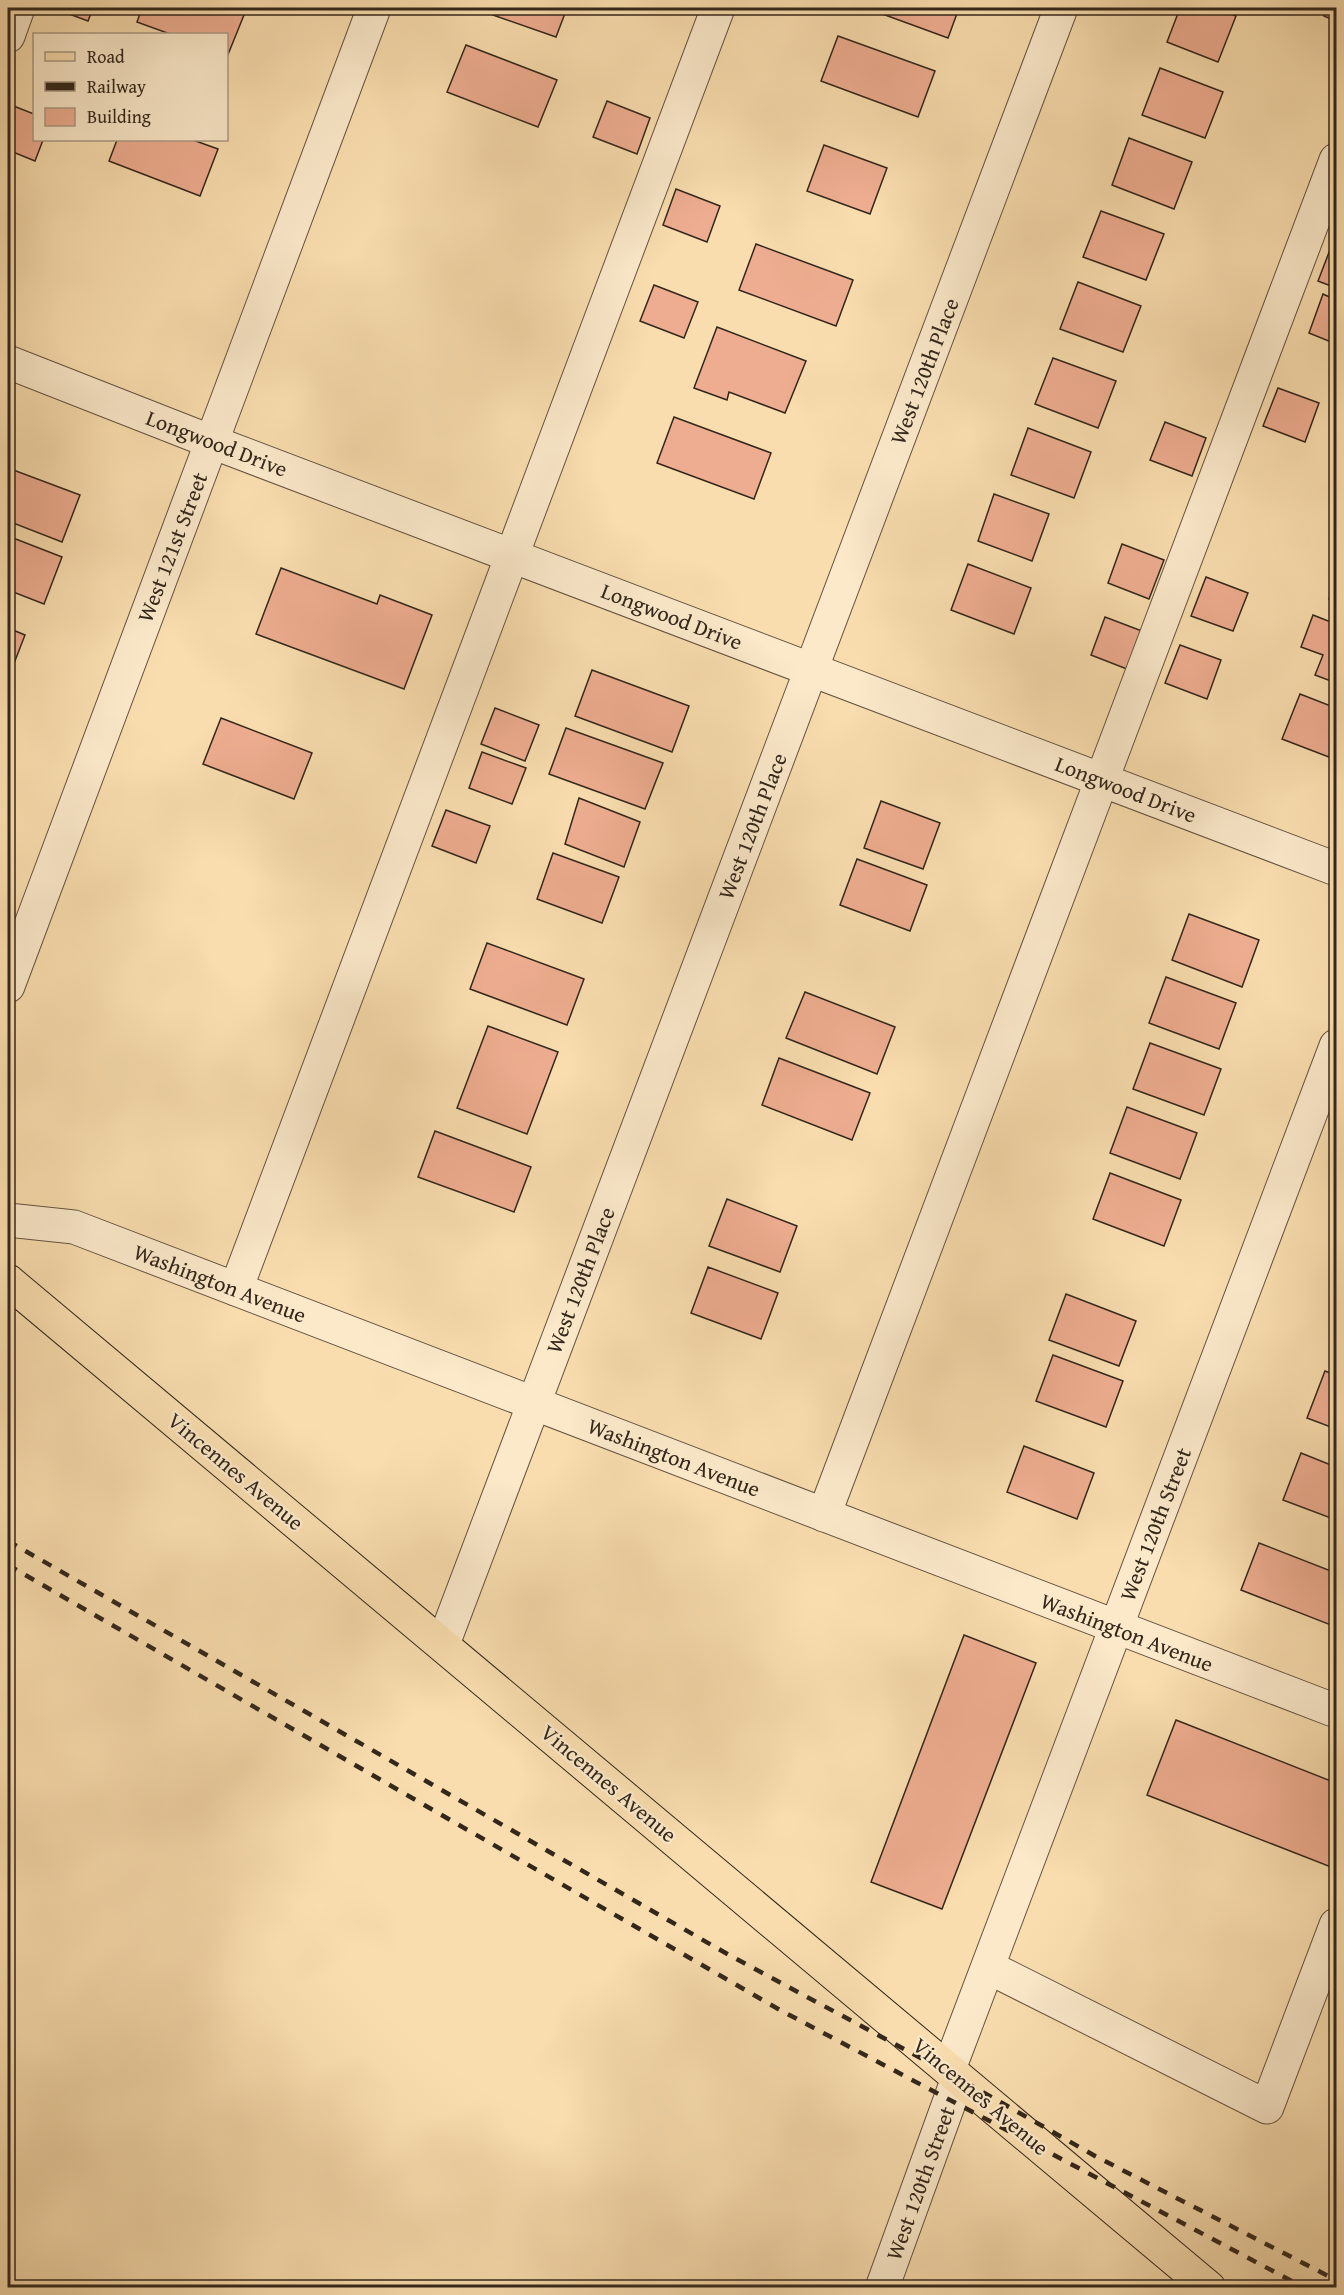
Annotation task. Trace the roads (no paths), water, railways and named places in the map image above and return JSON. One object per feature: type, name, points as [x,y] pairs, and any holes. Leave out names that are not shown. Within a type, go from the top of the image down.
[{"type":"main road","name":"Vincennes Avenue","points":[[8,1281],[1209,2288]]},
{"type":"street","points":[[8,36],[18,8]]},
{"type":"street","name":"West 121st Street","points":[[8,986],[374,8]]},
{"type":"street","points":[[236,1289],[718,8]]},
{"type":"street","name":"West 120th Place","points":[[443,1644],[1061,8]]},
{"type":"street","points":[[824,1515],[1336,160]]},
{"type":"street","name":"Longwood Drive","points":[[8,362],[1336,869]]},
{"type":"street","name":"West 120th Street","points":[[882,2288],[988,1967],[1336,1046]]},
{"type":"street","name":"Washington Avenue","points":[[8,1220],[74,1227],[1336,1711]]},
{"type":"street","points":[[988,1967],[1267,2108],[1336,1925]]},
{"type":"railway","points":[[8,1541],[729,1955],[958,2078],[1095,2156],[1336,2280]]},
{"type":"railway","points":[[8,1565],[780,2010],[1305,2288]]}]
